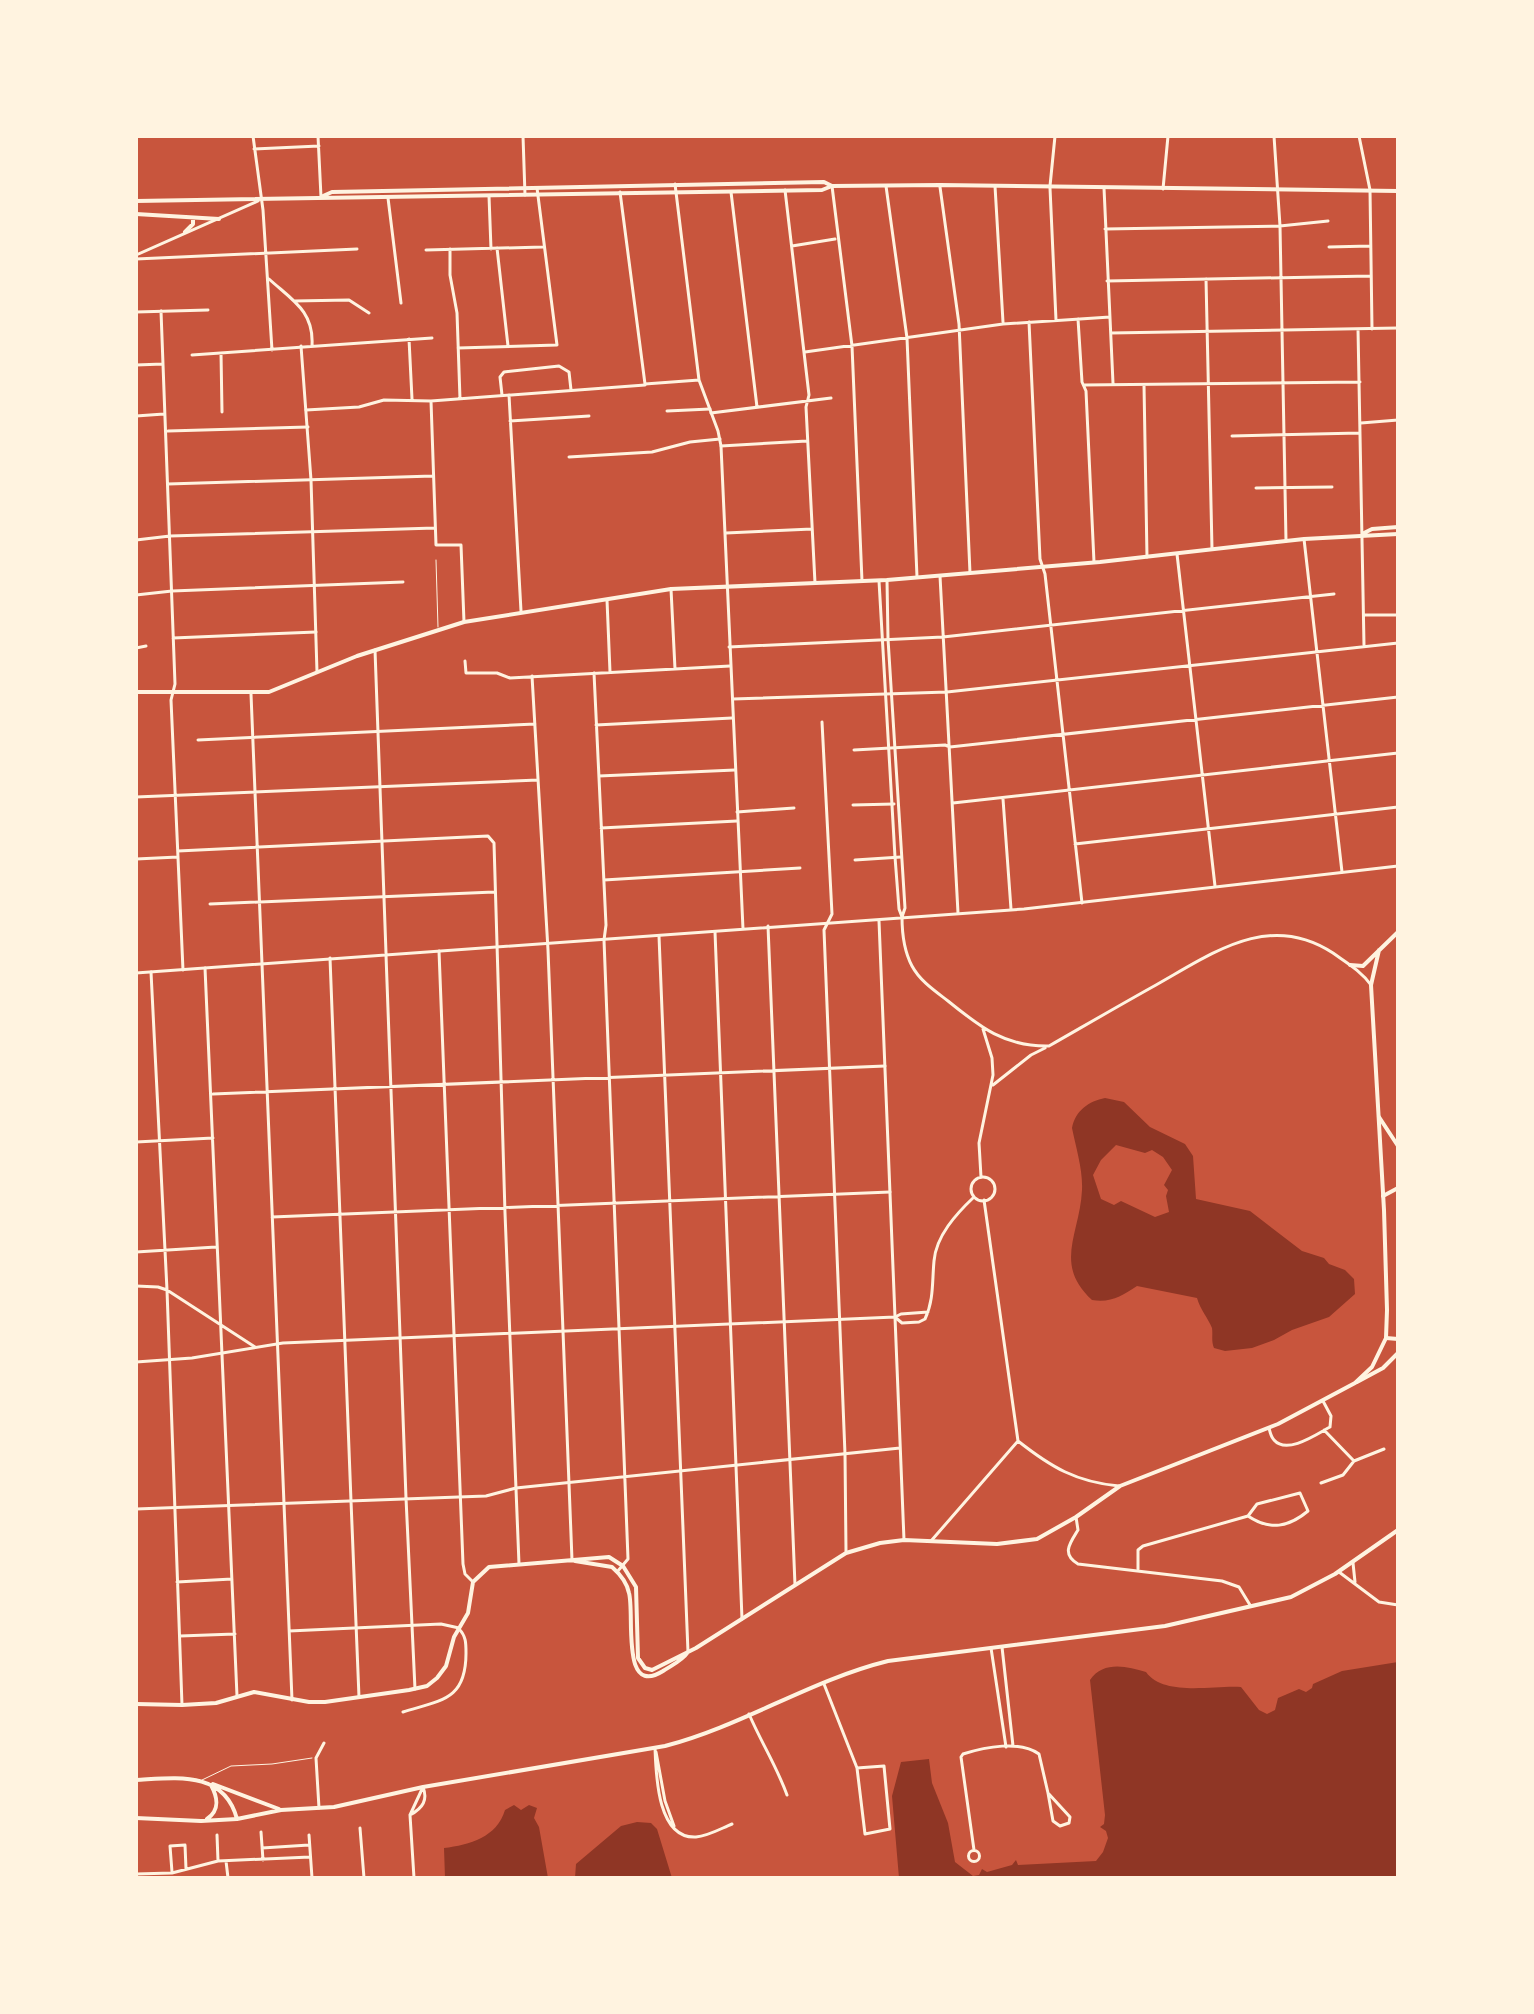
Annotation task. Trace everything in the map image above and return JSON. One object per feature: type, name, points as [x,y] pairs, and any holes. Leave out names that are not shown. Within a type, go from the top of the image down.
[{"type":"main road","points":[[321,197],[332,192],[524,186],[824,182],[832,186]]},
{"type":"main road","points":[[136,201],[822,190],[832,186],[940,185],[1398,191]]},
{"type":"main road","points":[[136,214],[219,219]]},
{"type":"main road","points":[[185,232],[193,224],[193,218]]},
{"type":"main road","points":[[1362,534],[1372,529],[1398,527]]},
{"type":"main road","points":[[136,692],[269,692],[375,650],[464,622],[671,589],[879,581],[1094,563],[1304,539],[1398,534]]},
{"type":"main road","points":[[1350,965],[1363,966],[1398,932]]},
{"type":"main road","points":[[1355,1383],[1372,1367],[1386,1338],[1383,1196],[1371,985],[1379,950]]},
{"type":"main road","points":[[1379,1117],[1398,1146]]},
{"type":"main road","points":[[1383,1196],[1398,1188]]},
{"type":"main road","points":[[1386,1338],[1398,1339]]},
{"type":"main road","points":[[572,1561],[582,1557],[609,1557],[623,1566],[636,1587],[637,1652],[642,1665],[656,1669],[846,1553],[904,1540],[929,1543],[1025,1542],[1044,1536],[1120,1486],[1269,1428],[1383,1368],[1398,1353]]},
{"type":"main road","points":[[136,1818],[237,1819],[281,1810],[353,1804],[423,1787],[682,1742],[888,1661],[1165,1626],[1291,1597],[1339,1572],[1398,1530]]},
{"type":"main road","points":[[136,1704],[216,1703],[262,1693],[292,1700],[325,1702],[427,1686],[446,1666],[459,1628],[468,1613],[473,1582],[489,1567],[519,1564],[572,1561],[606,1565],[617,1572],[629,1590],[632,1656],[636,1669],[643,1675],[653,1676],[684,1658],[688,1652]]},
{"type":"main road","points":[[136,1780],[202,1780],[281,1810]]},
{"type":"main road","points":[[210,1783],[226,1796],[237,1819]]},
{"type":"main road","points":[[201,1821],[210,1818],[217,1804],[217,1796],[210,1783]]},
{"type":"street","points":[[253,136],[266,254],[272,350]]},
{"type":"street","points":[[318,136],[321,197]]},
{"type":"street","points":[[523,136],[525,195]]},
{"type":"street","points":[[1055,136],[1050,186],[1056,320]]},
{"type":"street","points":[[1163,189],[1168,136]]},
{"type":"street","points":[[1274,136],[1280,226],[1286,541]]},
{"type":"street","points":[[1359,136],[1370,190],[1372,329]]},
{"type":"street","points":[[254,149],[319,146]]},
{"type":"street","points":[[675,184],[699,380],[721,446],[743,929]]},
{"type":"street","points":[[940,185],[960,330],[970,573]]},
{"type":"street","points":[[458,348],[557,345],[537,186]]},
{"type":"street","points":[[832,186],[852,346],[862,581]]},
{"type":"street","points":[[886,186],[907,338],[917,577]]},
{"type":"street","points":[[995,186],[1003,324]]},
{"type":"street","points":[[1104,188],[1113,383]]},
{"type":"street","points":[[785,190],[809,395],[806,400],[807,441],[815,583]]},
{"type":"street","points":[[731,191],[757,407]]},
{"type":"street","points":[[620,192],[645,384]]},
{"type":"street","points":[[489,195],[491,249]]},
{"type":"street","points":[[388,198],[401,303]]},
{"type":"street","points":[[136,257],[261,199]]},
{"type":"street","points":[[1105,229],[1280,226],[1328,221]]},
{"type":"street","points":[[792,246],[837,239]]},
{"type":"street","points":[[1329,247],[1370,246]]},
{"type":"street","points":[[426,250],[544,247]]},
{"type":"street","points":[[497,248],[508,346]]},
{"type":"street","points":[[136,257],[357,249]]},
{"type":"street","points":[[450,249],[450,275],[457,313],[460,399]]},
{"type":"street","points":[[1107,281],[1370,276]]},
{"type":"street","points":[[268,278],[294,301],[310,321],[312,345]]},
{"type":"street","points":[[1206,279],[1212,549]]},
{"type":"street","points":[[294,301],[349,300],[369,313]]},
{"type":"street","points":[[136,312],[208,310]]},
{"type":"street","points":[[161,311],[172,591],[171,700],[183,970]]},
{"type":"street","points":[[805,352],[1003,324],[1110,317]]},
{"type":"street","points":[[1078,319],[1094,563]]},
{"type":"street","points":[[1029,322],[1043,567],[1082,903]]},
{"type":"street","points":[[1111,333],[1398,328]]},
{"type":"street","points":[[1358,329],[1364,645]]},
{"type":"street","points":[[192,355],[432,338]]},
{"type":"street","points":[[409,339],[412,399]]},
{"type":"street","points":[[301,346],[311,480],[317,672]]},
{"type":"street","points":[[221,353],[222,412]]},
{"type":"street","points":[[136,365],[163,364]]},
{"type":"street","points":[[502,395],[500,377],[504,372],[559,366],[569,372],[571,390]]},
{"type":"street","points":[[306,410],[359,407],[373,402],[412,399],[431,401],[699,380]]},
{"type":"street","points":[[1084,385],[1360,382]]},
{"type":"street","points":[[1144,383],[1147,557]]},
{"type":"street","points":[[509,395],[521,611]]},
{"type":"street","points":[[667,411],[711,411],[831,398]]},
{"type":"street","points":[[431,401],[437,546],[461,545],[464,622]]},
{"type":"street","points":[[136,416],[165,414]]},
{"type":"street","points":[[510,421],[589,416]]},
{"type":"street","points":[[1361,423],[1398,420]]},
{"type":"street","points":[[167,431],[308,427]]},
{"type":"street","points":[[1232,436],[1360,433]]},
{"type":"street","points":[[569,457],[652,452],[690,442],[720,439]]},
{"type":"street","points":[[721,446],[807,441]]},
{"type":"street","points":[[168,484],[433,476]]},
{"type":"street","points":[[1256,488],[1332,487]]},
{"type":"street","points":[[136,540],[170,536],[435,528]]},
{"type":"street","points":[[726,533],[812,529]]},
{"type":"street","points":[[1304,539],[1342,872]]},
{"type":"street","points":[[1177,554],[1215,886]]},
{"type":"street","points":[[940,576],[958,913]]},
{"type":"street","points":[[887,580],[898,803],[899,909],[904,943],[917,974],[983,1029],[1025,1045],[1049,1046]]},
{"type":"street","points":[[879,581],[888,748],[898,857]]},
{"type":"street","points":[[136,595],[403,582]]},
{"type":"street","points":[[671,589],[675,669]]},
{"type":"street","points":[[729,647],[943,637],[1334,594]]},
{"type":"street","points":[[607,598],[610,672]]},
{"type":"street","points":[[1364,615],[1398,615]]},
{"type":"street","points":[[173,638],[316,632]]},
{"type":"street","points":[[732,699],[947,692],[1398,643]]},
{"type":"street","points":[[136,648],[146,646]]},
{"type":"street","points":[[375,650],[394,1212],[415,1689]]},
{"type":"street","points":[[465,661],[466,673],[497,673],[510,678],[730,666]]},
{"type":"street","points":[[594,673],[628,1559],[617,1572]]},
{"type":"street","points":[[532,676],[554,1080],[572,1561]]},
{"type":"street","points":[[251,694],[292,1700]]},
{"type":"street","points":[[854,750],[950,747],[1063,736],[1398,697]]},
{"type":"street","points":[[596,725],[733,718]]},
{"type":"street","points":[[822,722],[832,914],[824,930],[845,1454],[846,1553]]},
{"type":"street","points":[[198,740],[535,724]]},
{"type":"street","points":[[953,803],[1398,753]]},
{"type":"street","points":[[599,776],[735,770]]},
{"type":"street","points":[[136,797],[538,780]]},
{"type":"street","points":[[1003,799],[1011,909]]},
{"type":"street","points":[[853,805],[898,803]]},
{"type":"street","points":[[1075,844],[1398,807]]},
{"type":"street","points":[[737,812],[794,808]]},
{"type":"street","points":[[601,828],[738,821]]},
{"type":"street","points":[[178,851],[488,836],[494,843],[519,1564]]},
{"type":"street","points":[[136,859],[178,857]]},
{"type":"street","points":[[855,860],[898,857]]},
{"type":"street","points":[[136,973],[1082,903],[1398,866]]},
{"type":"street","points":[[604,880],[800,868]]},
{"type":"street","points":[[210,904],[494,892]]},
{"type":"street","points":[[879,919],[904,1540]]},
{"type":"street","points":[[768,926],[795,1582]]},
{"type":"street","points":[[715,932],[742,1619]]},
{"type":"street","points":[[992,1086],[1031,1055],[1224,947],[1242,940],[1271,935],[1314,943],[1350,965],[1371,985]]},
{"type":"street","points":[[659,936],[688,1652]]},
{"type":"street","points":[[439,951],[463,1564],[465,1574],[473,1582]]},
{"type":"street","points":[[330,958],[359,1698]]},
{"type":"street","points":[[205,968],[237,1696]]},
{"type":"street","points":[[151,972],[167,1290],[182,1705]]},
{"type":"street","points":[[981,1177],[979,1143],[992,1086],[992,1058],[983,1029]]},
{"type":"street","points":[[212,1094],[885,1066]]},
{"type":"street","points":[[136,1142],[213,1138]]},
{"type":"street","points":[[974,1197],[971,1187],[974,1180],[981,1177],[991,1180],[993,1194],[984,1200]]},
{"type":"street","points":[[272,1217],[890,1192]]},
{"type":"street","points":[[895,1317],[902,1323],[923,1320],[932,1297],[936,1246],[974,1197]]},
{"type":"street","points":[[974,1197],[984,1200]]},
{"type":"street","points":[[929,1543],[1003,1462],[1018,1441],[984,1200]]},
{"type":"street","points":[[136,1252],[218,1247]]},
{"type":"street","points":[[136,1286],[167,1290],[256,1348]]},
{"type":"street","points":[[136,1362],[222,1354],[277,1343],[895,1317],[928,1312]]},
{"type":"street","points":[[1269,1428],[1274,1441],[1289,1446],[1330,1427],[1331,1416],[1323,1401]]},
{"type":"street","points":[[1324,1430],[1354,1461]]},
{"type":"street","points":[[1018,1441],[1071,1476],[1091,1483],[1120,1486]]},
{"type":"street","points":[[136,1509],[486,1496],[516,1488],[900,1448]]},
{"type":"street","points":[[1321,1483],[1343,1475],[1354,1461],[1384,1449]]},
{"type":"street","points":[[1138,1569],[1138,1550],[1143,1546],[1248,1516],[1257,1504],[1300,1493],[1308,1511],[1299,1519],[1282,1526],[1260,1524],[1248,1516]]},
{"type":"street","points":[[1076,1517],[1078,1530],[1068,1544],[1067,1552],[1074,1562],[1222,1581],[1239,1587],[1251,1606]]},
{"type":"street","points":[[1353,1562],[1355,1582]]},
{"type":"street","points":[[1339,1572],[1379,1602],[1398,1605]]},
{"type":"street","points":[[177,1582],[232,1579]]},
{"type":"street","points":[[289,1631],[449,1624],[459,1628],[466,1645],[466,1671],[462,1684],[447,1697],[403,1712]]},
{"type":"street","points":[[180,1636],[235,1634]]},
{"type":"street","points":[[1002,1647],[1013,1746]]},
{"type":"street","points":[[991,1648],[1006,1747]]},
{"type":"street","points":[[824,1684],[857,1768],[865,1834],[890,1829],[884,1766],[857,1768]]},
{"type":"street","points":[[749,1714],[766,1754],[777,1767],[787,1795]]},
{"type":"street","points":[[319,1808],[316,1758],[324,1743]]},
{"type":"street","points":[[974,1850],[961,1757],[969,1752],[1013,1746],[1031,1748],[1039,1754],[1053,1821],[1060,1826],[1069,1823],[1070,1817],[1048,1793]]},
{"type":"street","points":[[655,1748],[665,1801],[674,1826],[680,1833],[695,1837],[732,1824]]},
{"type":"street","points":[[414,1878],[410,1815],[423,1787]]},
{"type":"street","points":[[360,1828],[364,1878]]},
{"type":"street","points":[[261,1832],[263,1860]]},
{"type":"street","points":[[217,1835],[218,1861]]},
{"type":"street","points":[[309,1835],[312,1878]]},
{"type":"street","points":[[172,1873],[170,1846],[185,1845],[186,1869]]},
{"type":"street","points":[[262,1848],[309,1845]]},
{"type":"street","points":[[136,1874],[160,1876],[218,1861],[310,1857]]},
{"type":"street","points":[[226,1861],[228,1878]]},
{"type":"lane","points":[[436,560],[438,630]]},
{"type":"lane","points":[[202,1780],[231,1766],[316,1758]]},
{"type":"shaded area","points":[[1099,1099],[1124,1102],[1150,1127],[1185,1144],[1193,1156],[1196,1199],[1250,1211],[1302,1251],[1324,1258],[1329,1264],[1345,1270],[1354,1279],[1355,1294],[1329,1317],[1252,1348],[1225,1351],[1214,1348],[1212,1328],[1197,1298],[1137,1286],[1116,1298],[1092,1300],[1080,1287],[1071,1261],[1082,1190],[1072,1128],[1080,1112]],"holes":[[[1116,1145],[1145,1153],[1152,1150],[1163,1157],[1172,1170],[1164,1185],[1168,1190],[1169,1212],[1155,1217],[1121,1201],[1114,1205],[1101,1199],[1093,1175],[1101,1160]]]},
{"type":"shaded area","points":[[1398,1662],[1398,1878],[899,1878],[892,1796],[901,1762],[929,1759],[932,1783],[948,1823],[955,1862],[973,1876],[979,1875],[982,1869],[987,1872],[1012,1865],[1016,1860],[1018,1865],[1096,1861],[1108,1838],[1106,1831],[1100,1827],[1104,1824],[1105,1815],[1090,1680],[1101,1670],[1131,1668],[1146,1672],[1165,1685],[1177,1687],[1241,1687],[1259,1710],[1267,1714],[1275,1710],[1278,1698],[1299,1689],[1306,1692],[1313,1684],[1342,1671]]},
{"type":"shaded area","points":[[514,1805],[521,1810],[529,1805],[537,1808],[534,1818],[539,1827],[548,1878],[445,1878],[444,1848],[481,1838],[496,1827],[505,1810]]},
{"type":"shaded area","points":[[651,1823],[657,1829],[672,1878],[575,1878],[576,1864],[621,1826]]}]
